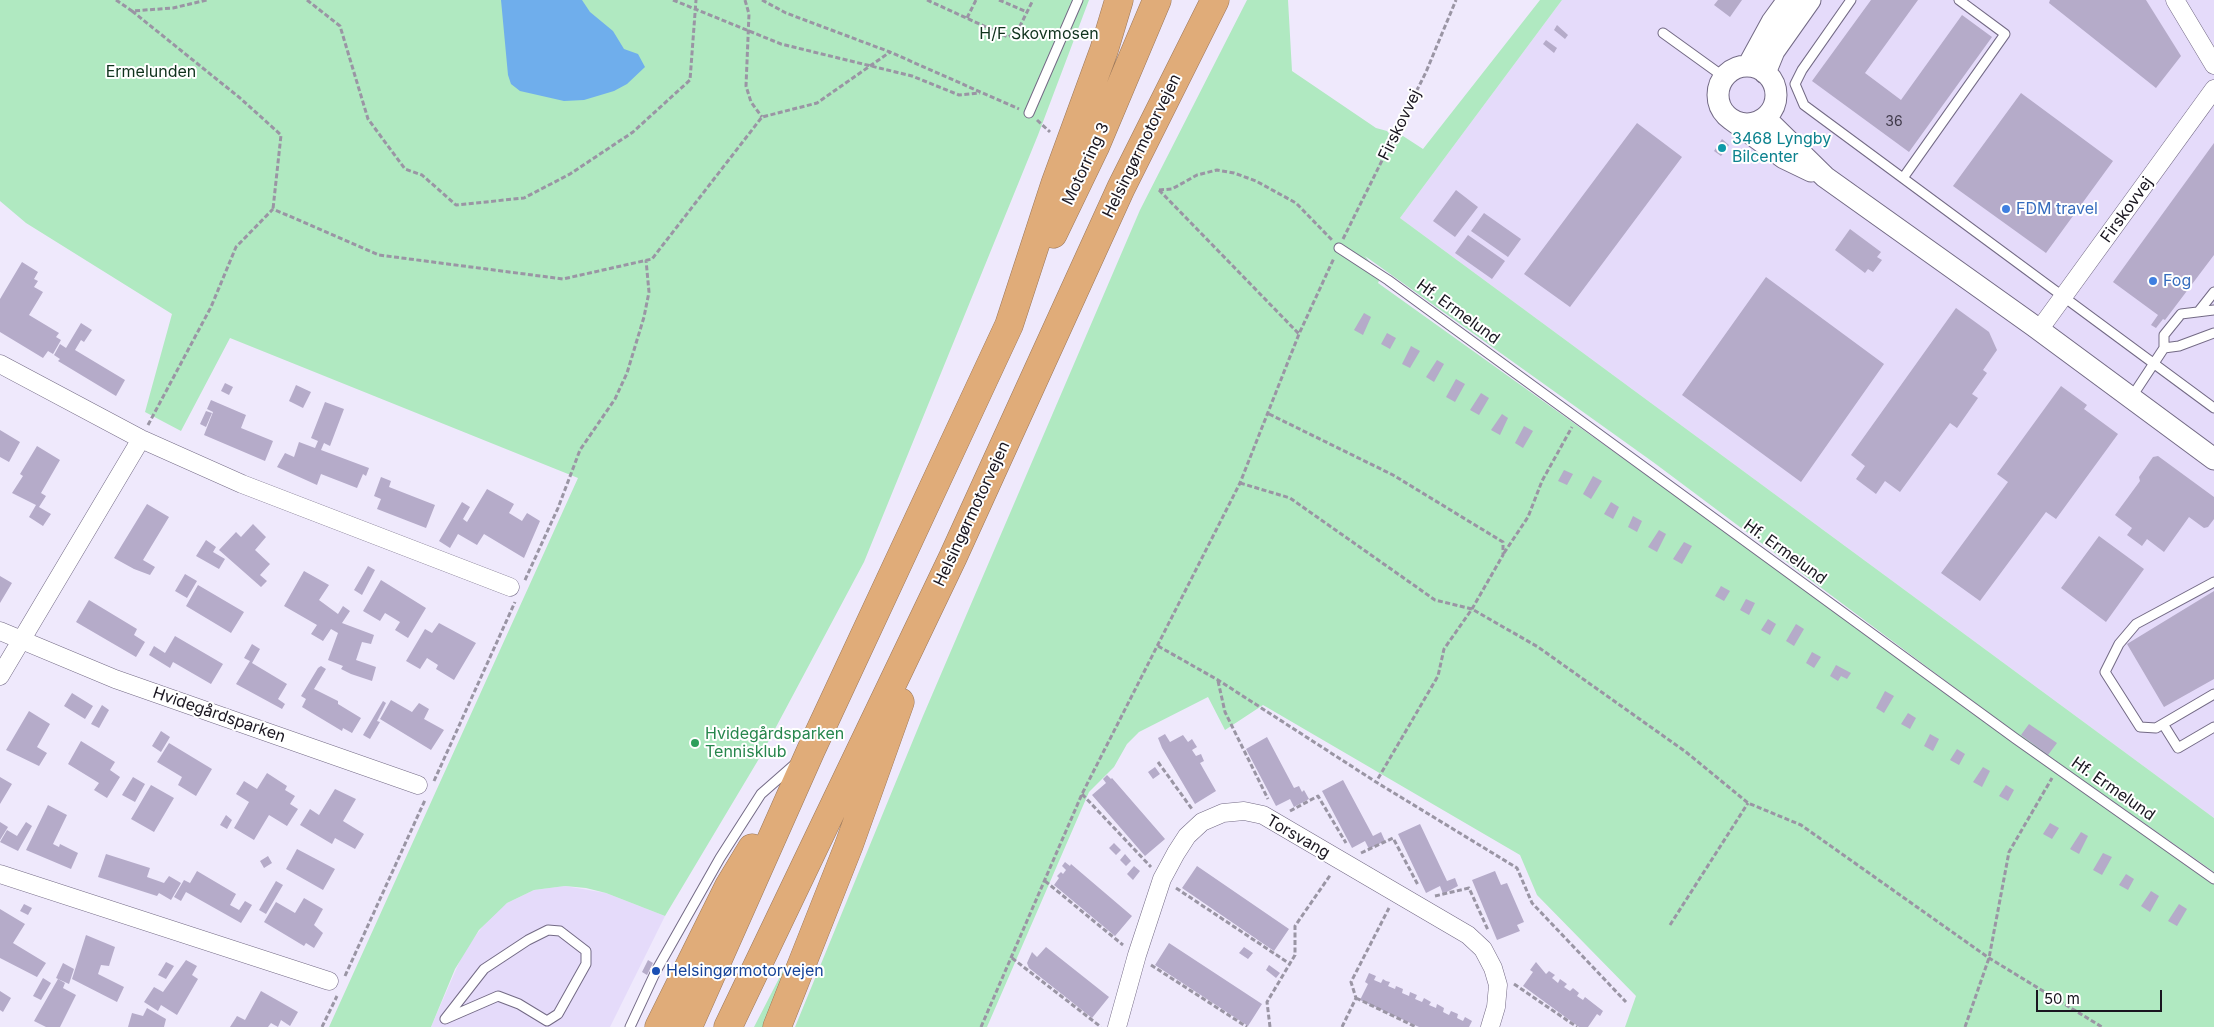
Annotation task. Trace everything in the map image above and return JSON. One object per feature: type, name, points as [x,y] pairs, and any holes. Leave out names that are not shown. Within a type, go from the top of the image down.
[{"type":"highway","points":[[688,1027],[811,750],[1009,325],[1055,184],[1104,50],[1119,0]]},
{"type":"highway","name":"Motorring 3","points":[[1009,325],[1096,147],[1157,0]]},
{"type":"highway","name":"Helsingørmotorvejen","points":[[728,1027],[952,557],[1121,188],[1215,0]]},
{"type":"highway","points":[[778,1027],[849,845],[952,557]]},
{"type":"highway","points":[[659,1027],[729,886],[811,750]]},
{"type":"street","points":[[1757,70],[1772,22],[1788,0]]},
{"type":"street","points":[[1757,70],[1774,51],[1810,0]]},
{"type":"street","points":[[2175,0],[2214,65]]},
{"type":"street","points":[[1732,120],[1749,124],[1765,118],[1771,112],[1776,96],[1771,79],[1757,70],[1739,67],[1724,77],[1718,97],[1722,110],[1732,120],[1784,158],[1825,177]]},
{"type":"street","name":"Firskovvej","points":[[2039,330],[2214,89]]},
{"type":"street","points":[[1765,118],[1825,177],[2039,330],[2214,459]]},
{"type":"street","points":[[0,364],[141,439],[242,484],[516,590]]},
{"type":"street","points":[[0,676],[141,439]]},
{"type":"street","name":"Hvidegårdsparken","points":[[0,631],[115,678],[425,791]]},
{"type":"street","name":"Torsvang","points":[[1117,1027],[1137,955],[1162,879],[1187,836],[1202,822],[1223,813],[1244,811],[1263,816],[1346,861],[1397,894],[1423,903],[1468,935],[1483,949],[1493,968],[1498,984],[1496,1007],[1490,1027]]},
{"type":"street","points":[[0,874],[337,984]]},
{"type":"lane","points":[[1029,113],[1078,0]]},
{"type":"lane","points":[[1851,0],[1802,70],[1795,84],[1804,105],[2214,408]]},
{"type":"lane","points":[[1903,178],[2006,34],[1958,0]]},
{"type":"lane","points":[[1664,33],[1724,77]]},
{"type":"lane","name":"Hf. Ermelund","points":[[1339,248],[1388,280],[2058,768],[2214,879]]},
{"type":"lane","points":[[2199,311],[2214,292]]},
{"type":"lane","points":[[2131,398],[2164,348],[2164,335],[2180,314],[2214,310]]},
{"type":"lane","points":[[2164,348],[2179,346],[2214,333]]},
{"type":"lane","points":[[2214,582],[2136,624],[2119,644],[2104,672],[2140,727],[2156,728],[2214,694]]},
{"type":"lane","points":[[2163,724],[2178,748],[2214,727]]},
{"type":"lane","points":[[630,1027],[656,971],[694,901],[761,794],[811,750]]},
{"type":"lane","points":[[548,930],[560,931],[586,951],[586,964],[558,1014],[547,1021],[518,1004],[498,996],[443,1023],[484,969],[533,937],[548,930]]},
{"type":"path","points":[[116,0],[240,98],[281,136],[273,209],[236,247],[211,307],[141,439]]},
{"type":"path","points":[[132,11],[173,8],[207,0]]},
{"type":"path","points":[[307,0],[340,26],[368,119],[405,168],[422,175],[456,205],[524,198],[570,174],[633,132],[690,80],[696,0]]},
{"type":"path","points":[[673,0],[781,44],[912,76],[959,95],[980,93]]},
{"type":"path","points":[[745,0],[749,14],[746,86],[751,102],[762,117]]},
{"type":"path","points":[[762,0],[786,13],[890,52],[1029,113],[1050,132]]},
{"type":"path","points":[[927,0],[1008,37],[1017,32],[1032,0]]},
{"type":"path","points":[[967,18],[976,0]]},
{"type":"path","points":[[999,0],[1026,12]]},
{"type":"path","name":"Firskovvej","points":[[981,1027],[1082,794],[1240,483],[1269,414],[1299,334],[1339,248],[1426,72],[1456,0]]},
{"type":"path","points":[[273,209],[379,255],[563,279],[652,259],[762,117],[817,103],[890,52]]},
{"type":"path","points":[[1299,334],[1159,190],[1172,189],[1197,175],[1217,170],[1234,173],[1256,181],[1296,203],[1339,248]]},
{"type":"path","points":[[322,1027],[337,984],[516,590],[558,508],[580,450],[614,399],[627,373],[644,318],[649,292],[646,260]]},
{"type":"path","points":[[1269,414],[1393,475],[1502,542],[1503,555]]},
{"type":"path","points":[[1376,782],[1438,676],[1444,649],[1472,609],[1528,516],[1542,481],[1577,418]]},
{"type":"path","points":[[1240,483],[1290,498],[1435,600],[1472,609],[1538,647],[1686,752],[1748,803],[1801,825],[1989,958],[2102,1027]]},
{"type":"path","points":[[1158,646],[1218,680],[1376,782],[1517,868],[1532,903],[1626,1002]]},
{"type":"path","points":[[1218,680],[1225,712],[1270,804],[1263,816]]},
{"type":"path","points":[[1158,762],[1202,822]]},
{"type":"path","points":[[1965,1027],[1989,958],[2009,852],[2058,768]]},
{"type":"path","points":[[1082,794],[1162,879],[1290,964]]},
{"type":"path","points":[[1285,813],[1318,796],[1346,861]]},
{"type":"path","points":[[1670,925],[1748,803]]},
{"type":"path","points":[[1270,1027],[1266,1002],[1295,955],[1294,926],[1346,861],[1393,838],[1423,903],[1469,888],[1493,940],[1483,949]]},
{"type":"path","points":[[1342,1027],[1356,998],[1351,982],[1397,894]]},
{"type":"path","points":[[1012,958],[1102,1027]]},
{"type":"path","points":[[1498,984],[1515,984],[1577,1027]]},
{"type":"path","points":[[1356,998],[1416,1027]]},
{"type":"shaded area","points":[[1562,0],[2214,0],[2214,818],[1400,218]]},
{"type":"shaded area","points":[[565,886],[606,893],[665,916],[610,1027],[431,1027],[465,949],[491,916],[507,903],[534,890]]},
{"type":"green space","points":[[0,0],[1089,0],[1038,135],[864,562],[760,757],[665,916],[606,893],[586,888],[565,886],[534,890],[507,903],[479,930],[455,969],[431,1027],[329,1027],[578,478],[230,338],[181,431],[145,412],[172,314],[26,223],[0,201]]},
{"type":"green space","points":[[1247,0],[1288,0],[1292,71],[1376,128],[1387,131],[1393,139],[1403,136],[1423,149],[1540,0],[1562,0],[1400,218],[2214,818],[2214,872],[2010,729],[1653,462],[1365,256],[1381,276],[1378,283],[2214,881],[2214,1027],[1625,1027],[1636,996],[1537,895],[1520,855],[1263,705],[1225,730],[1208,697],[1139,732],[1127,744],[1114,767],[1089,792],[987,1027],[795,1027],[923,716],[1140,210]]},
{"type":"green space","points":[[803,924],[764,1027],[754,1027],[789,959]]},
{"type":"water","points":[[501,0],[582,0],[590,12],[613,31],[624,49],[638,54],[645,67],[627,84],[614,91],[584,100],[564,101],[520,91],[511,84],[508,75]]},
{"type":"building","points":[[1718,0],[1742,0],[1730,17],[1714,5]]},
{"type":"building","points":[[1871,0],[1918,0],[1865,73],[1901,100],[1962,15],[1992,37],[1909,152],[1812,81]]},
{"type":"building","points":[[2050,0],[2146,0],[2181,56],[2156,88],[2049,3]]},
{"type":"building","points":[[1557,25],[1568,35],[1565,39],[1554,30]]},
{"type":"building","points":[[1546,40],[1557,48],[1554,53],[1543,44]]},
{"type":"building","points":[[2021,93],[2113,161],[2046,253],[1953,186]]},
{"type":"building","points":[[1637,123],[1682,157],[1570,307],[1524,274]]},
{"type":"building","name":"3468 Lyngby Bilcenter","points":[[1722,139],[1729,145],[1721,156],[1714,151]]},
{"type":"building","points":[[2214,143],[2214,255],[2165,320],[2163,319],[2156,328],[2151,325],[2158,315],[2113,282]]},
{"type":"building","points":[[1456,190],[1478,207],[1455,237],[1433,221]]},
{"type":"building","points":[[1484,213],[1521,239],[1508,257],[1471,231]]},
{"type":"building","points":[[1850,229],[1881,252],[1877,257],[1882,260],[1873,272],[1868,269],[1865,273],[1835,250]]},
{"type":"building","points":[[1468,235],[1505,261],[1492,279],[1455,253]]},
{"type":"building","points":[[22,262],[38,272],[34,279],[38,281],[34,287],[43,292],[29,315],[59,333],[56,337],[61,340],[53,354],[48,351],[43,358],[0,332],[0,299]]},
{"type":"building","points":[[1766,277],[1884,364],[1801,482],[1682,395]]},
{"type":"building","points":[[1956,308],[1989,332],[1997,350],[1983,370],[1987,373],[1972,394],[1978,398],[1957,428],[1950,423],[1900,492],[1885,481],[1876,494],[1856,479],[1865,466],[1851,455]]},
{"type":"building","points":[[1364,313],[1371,317],[1363,335],[1354,330]]},
{"type":"building","points":[[81,323],[92,330],[84,342],[81,340],[75,350],[125,380],[116,396],[58,361],[60,359],[54,355],[60,344],[66,348]]},
{"type":"building","points":[[1387,333],[1396,338],[1390,349],[1381,344]]},
{"type":"building","points":[[1411,346],[1420,351],[1410,368],[1402,364]]},
{"type":"building","points":[[1437,360],[1444,364],[1434,382],[1426,377]]},
{"type":"building","points":[[1456,379],[1465,384],[1455,402],[1446,397]]},
{"type":"building","points":[[225,383],[233,387],[229,395],[221,391]]},
{"type":"building","points":[[296,385],[311,392],[303,408],[289,401]]},
{"type":"building","points":[[2061,386],[2087,405],[2084,409],[2118,434],[2056,519],[2046,512],[1980,601],[1941,573],[2008,482],[1997,474]]},
{"type":"building","points":[[1481,393],[1489,398],[1479,415],[1470,410]]},
{"type":"building","points":[[211,400],[246,415],[241,428],[273,441],[265,461],[204,435],[213,412],[207,409]]},
{"type":"building","points":[[325,402],[344,409],[330,446],[324,443],[321,450],[369,468],[366,476],[363,474],[357,488],[321,474],[317,485],[277,467],[285,453],[294,457],[299,442],[315,448],[318,441],[311,438]]},
{"type":"building","points":[[206,411],[212,413],[206,427],[200,424]]},
{"type":"building","points":[[1502,414],[1508,418],[1500,435],[1491,430]]},
{"type":"building","points":[[1524,426],[1533,431],[1523,448],[1515,443]]},
{"type":"building","points":[[0,430],[20,442],[9,462],[0,457]]},
{"type":"building","points":[[37,446],[60,460],[41,493],[46,496],[39,507],[51,514],[43,526],[29,517],[36,505],[12,493],[23,476],[20,474]]},
{"type":"building","points":[[2158,456],[2214,497],[2214,519],[2208,527],[2204,528],[2189,517],[2164,552],[2147,539],[2142,546],[2127,535],[2132,528],[2115,515],[2140,481],[2139,477],[2153,457]]},
{"type":"building","points":[[1564,470],[1573,474],[1567,485],[1558,481]]},
{"type":"building","points":[[1593,476],[1602,481],[1591,499],[1583,494]]},
{"type":"building","points":[[381,477],[391,481],[389,487],[435,505],[426,528],[377,509],[381,499],[374,496]]},
{"type":"building","points":[[487,489],[514,504],[509,513],[522,521],[527,513],[540,521],[524,558],[484,534],[477,545],[458,534],[450,548],[439,541],[462,502],[470,507],[463,519],[467,522]]},
{"type":"building","points":[[1611,502],[1619,507],[1613,519],[1604,514]]},
{"type":"building","points":[[147,504],[169,517],[143,560],[155,567],[150,575],[114,558]]},
{"type":"building","points":[[1633,516],[1642,521],[1637,532],[1628,527]]},
{"type":"building","points":[[253,524],[266,537],[255,550],[270,564],[260,575],[267,581],[261,587],[219,550],[236,532],[241,537]]},
{"type":"building","points":[[1659,530],[1666,534],[1657,552],[1648,547]]},
{"type":"building","points":[[2099,536],[2144,569],[2106,622],[2061,588]]},
{"type":"building","points":[[206,540],[216,547],[213,552],[225,559],[219,569],[196,556]]},
{"type":"building","points":[[1684,542],[1692,546],[1682,564],[1673,559]]},
{"type":"building","points":[[368,566],[375,570],[362,595],[354,590]]},
{"type":"building","points":[[304,571],[329,585],[319,600],[338,614],[343,606],[350,611],[342,623],[374,635],[371,644],[362,642],[356,660],[376,667],[372,681],[351,674],[341,669],[343,666],[328,660],[338,633],[331,629],[323,641],[311,634],[317,625],[284,606]]},
{"type":"building","points":[[185,574],[197,581],[187,598],[175,591]]},
{"type":"building","points":[[0,576],[12,583],[0,603]]},
{"type":"building","points":[[381,580],[426,608],[408,638],[395,630],[400,622],[385,613],[380,621],[363,611]]},
{"type":"building","points":[[198,585],[244,612],[231,633],[186,606]]},
{"type":"building","points":[[1721,586],[1730,591],[1724,601],[1715,596]]},
{"type":"building","points":[[2214,591],[2214,679],[2164,707],[2127,644]]},
{"type":"building","points":[[1746,599],[1755,603],[1749,615],[1740,610]]},
{"type":"building","points":[[89,600],[137,629],[134,635],[145,642],[136,657],[76,622]]},
{"type":"building","points":[[1768,619],[1776,624],[1770,635],[1761,630]]},
{"type":"building","points":[[439,623],[476,643],[454,680],[436,669],[438,665],[427,658],[420,669],[406,661],[425,629],[432,633]]},
{"type":"building","points":[[1796,624],[1804,629],[1794,646],[1786,641]]},
{"type":"building","points":[[175,636],[223,664],[211,684],[173,662],[170,668],[149,655],[154,646],[165,653]]},
{"type":"building","points":[[252,644],[260,649],[252,663],[287,684],[278,699],[285,704],[282,709],[236,684],[250,661],[244,658]]},
{"type":"building","points":[[1812,652],[1821,657],[1814,668],[1806,663]]},
{"type":"building","points":[[1836,665],[1851,673],[1847,679],[1841,676],[1838,681],[1830,676]]},
{"type":"building","points":[[321,666],[326,669],[314,689],[338,701],[338,704],[361,718],[352,733],[343,728],[342,731],[302,707],[306,699],[301,696]]},
{"type":"building","points":[[1885,691],[1894,696],[1884,713],[1876,708]]},
{"type":"building","points":[[72,693],[93,706],[85,719],[64,706]]},
{"type":"building","points":[[391,700],[412,712],[419,703],[429,709],[424,719],[444,730],[431,750],[380,719]]},
{"type":"building","points":[[383,701],[386,703],[377,721],[380,722],[370,739],[363,735]]},
{"type":"building","points":[[102,705],[109,710],[99,728],[91,724]]},
{"type":"building","points":[[29,711],[50,724],[37,747],[47,753],[39,766],[6,750]]},
{"type":"building","points":[[1908,713],[1916,718],[1910,729],[1901,724]]},
{"type":"building","points":[[2029,724],[2057,743],[2048,755],[2021,735]]},
{"type":"building","points":[[161,731],[170,737],[161,752],[152,746]]},
{"type":"building","points":[[1165,734],[1170,742],[1183,735],[1188,742],[1192,739],[1197,747],[1192,750],[1196,756],[1201,754],[1204,761],[1200,763],[1216,791],[1195,804],[1162,748],[1158,738]]},
{"type":"building","points":[[1930,734],[1939,739],[1933,751],[1924,746]]},
{"type":"building","points":[[1267,737],[1294,788],[1299,786],[1302,792],[1304,790],[1309,799],[1294,807],[1290,799],[1276,806],[1246,749]]},
{"type":"building","points":[[81,741],[115,762],[110,770],[120,777],[107,798],[94,790],[99,783],[68,764]]},
{"type":"building","points":[[169,743],[212,769],[196,796],[178,785],[182,777],[157,762]]},
{"type":"building","points":[[1957,749],[1965,754],[1959,765],[1950,760]]},
{"type":"building","points":[[1155,767],[1160,774],[1153,779],[1148,772]]},
{"type":"building","points":[[1983,767],[1990,771],[1982,787],[1973,782]]},
{"type":"building","points":[[267,773],[287,786],[285,790],[295,796],[290,804],[298,809],[287,826],[269,815],[254,840],[234,828],[249,802],[236,794],[244,781],[257,789]]},
{"type":"building","points":[[1107,775],[1112,778],[1165,839],[1145,856],[1092,795],[1106,783],[1103,779]]},
{"type":"building","points":[[0,777],[12,784],[0,804]]},
{"type":"building","points":[[133,777],[145,784],[135,802],[122,795]]},
{"type":"building","points":[[1343,780],[1373,836],[1381,832],[1385,841],[1369,849],[1365,841],[1352,848],[1322,791]]},
{"type":"building","points":[[151,785],[174,798],[154,832],[131,819]]},
{"type":"building","points":[[2006,785],[2014,790],[2008,801],[1999,796]]},
{"type":"building","points":[[335,789],[356,799],[343,821],[364,834],[355,849],[335,838],[332,844],[300,825],[310,809],[319,815]]},
{"type":"building","points":[[48,805],[67,815],[53,844],[59,847],[60,844],[78,853],[71,869],[26,850]]},
{"type":"building","points":[[226,815],[232,820],[227,829],[220,825]]},
{"type":"building","points":[[0,822],[8,827],[0,840]]},
{"type":"building","points":[[26,822],[32,826],[18,851],[0,842],[7,830],[17,836]]},
{"type":"building","points":[[2050,823],[2059,828],[2052,839],[2043,834]]},
{"type":"building","points":[[1420,824],[1447,881],[1455,878],[1458,886],[1443,894],[1440,886],[1426,893],[1398,834]]},
{"type":"building","points":[[2081,832],[2088,836],[2079,854],[2070,849]]},
{"type":"building","points":[[1114,843],[1121,850],[1116,855],[1109,848]]},
{"type":"building","points":[[297,849],[335,869],[323,890],[286,869]]},
{"type":"building","points":[[2103,853],[2112,857],[2102,875],[2093,870]]},
{"type":"building","points":[[106,854],[150,868],[147,877],[164,883],[169,876],[181,883],[171,900],[159,893],[157,896],[98,877]]},
{"type":"building","points":[[1125,854],[1131,861],[1126,866],[1120,860]]},
{"type":"building","points":[[268,856],[272,863],[264,868],[260,861]]},
{"type":"building","points":[[1065,862],[1070,866],[1071,864],[1132,916],[1115,936],[1054,885],[1059,878],[1057,876],[1061,872],[1063,874],[1066,870],[1062,866]]},
{"type":"building","points":[[1134,866],[1140,871],[1133,880],[1127,874]]},
{"type":"building","points":[[1197,866],[1289,929],[1274,951],[1182,888]]},
{"type":"building","points":[[197,871],[236,894],[230,905],[239,910],[245,901],[252,905],[241,923],[186,892],[181,901],[174,897],[184,880],[190,883]]},
{"type":"building","points":[[1495,871],[1501,885],[1507,883],[1524,922],[1517,925],[1520,931],[1497,940],[1472,880]]},
{"type":"building","points":[[2126,874],[2134,879],[2128,890],[2119,885]]},
{"type":"building","points":[[276,881],[283,885],[266,914],[259,910]]},
{"type":"building","points":[[2151,891],[2159,896],[2150,912],[2141,906]]},
{"type":"building","points":[[304,898],[323,909],[314,925],[323,933],[314,948],[306,943],[304,946],[264,922],[276,902],[295,913]]},
{"type":"building","points":[[24,904],[32,908],[28,915],[20,911]]},
{"type":"building","points":[[2179,904],[2187,909],[2177,926],[2168,921]]},
{"type":"building","points":[[0,909],[25,924],[13,943],[46,963],[37,977],[0,958]]},
{"type":"building","points":[[86,935],[115,947],[109,966],[101,965],[98,974],[124,987],[117,1002],[72,979]]},
{"type":"building","points":[[1169,943],[1262,1004],[1248,1026],[1155,965]]},
{"type":"building","points":[[1046,947],[1109,997],[1092,1018],[1029,968],[1027,963],[1032,952],[1037,957]]},
{"type":"building","points":[[1244,947],[1253,953],[1248,959],[1239,953]]},
{"type":"building","points":[[186,960],[197,966],[192,975],[198,979],[177,1015],[161,1005],[158,1011],[144,1002],[154,987],[163,992]]},
{"type":"building","points":[[648,960],[653,963],[647,975],[642,972]]},
{"type":"building","points":[[166,962],[174,966],[166,979],[158,975]]},
{"type":"building","points":[[1536,962],[1546,974],[1549,971],[1555,975],[1552,978],[1558,983],[1560,979],[1567,984],[1564,987],[1570,991],[1573,988],[1579,993],[1577,996],[1583,1000],[1585,997],[1603,1011],[1600,1016],[1597,1014],[1588,1027],[1579,1027],[1523,986],[1533,972],[1530,970]]},
{"type":"building","points":[[63,963],[74,969],[69,984],[56,978]]},
{"type":"building","points":[[1269,965],[1280,973],[1276,978],[1266,970]]},
{"type":"building","points":[[1369,973],[1376,976],[1374,980],[1381,983],[1383,979],[1390,982],[1388,986],[1395,989],[1396,986],[1403,989],[1402,993],[1409,996],[1410,992],[1417,995],[1415,999],[1422,1002],[1424,998],[1431,1002],[1429,1005],[1436,1008],[1437,1004],[1444,1008],[1443,1012],[1449,1015],[1451,1011],[1458,1014],[1457,1018],[1463,1021],[1465,1017],[1472,1021],[1469,1027],[1419,1027],[1360,1000],[1368,984],[1365,982]]},
{"type":"building","points":[[43,978],[51,983],[41,1000],[33,996]]},
{"type":"building","points":[[58,979],[65,983],[63,988],[76,995],[60,1027],[46,1027],[34,1021]]},
{"type":"building","points":[[0,991],[11,998],[3,1012],[0,1010]]},
{"type":"building","points":[[261,991],[298,1012],[290,1026],[281,1020],[278,1027],[271,1023],[268,1027],[230,1027],[237,1016],[245,1020]]},
{"type":"building","points":[[147,1008],[166,1019],[164,1027],[128,1027],[132,1013],[143,1016]]},
{"type":"place","name":"3468 Lyngby Bilcenter","points":[[1722,148]]},
{"type":"place","name":"FDM travel","points":[[2006,209]]},
{"type":"place","name":"Fog","points":[[2153,281]]},
{"type":"place","name":"Hvidegårdsparken Tennisklub","points":[[695,743]]},
{"type":"place","name":"Helsingørmotorvejen","points":[[656,971]]},
{"type":"park label","name":"H/F Skovmosen","points":[[1039,34]]},
{"type":"park label","name":"Ermelunden","points":[[151,72]]}]
